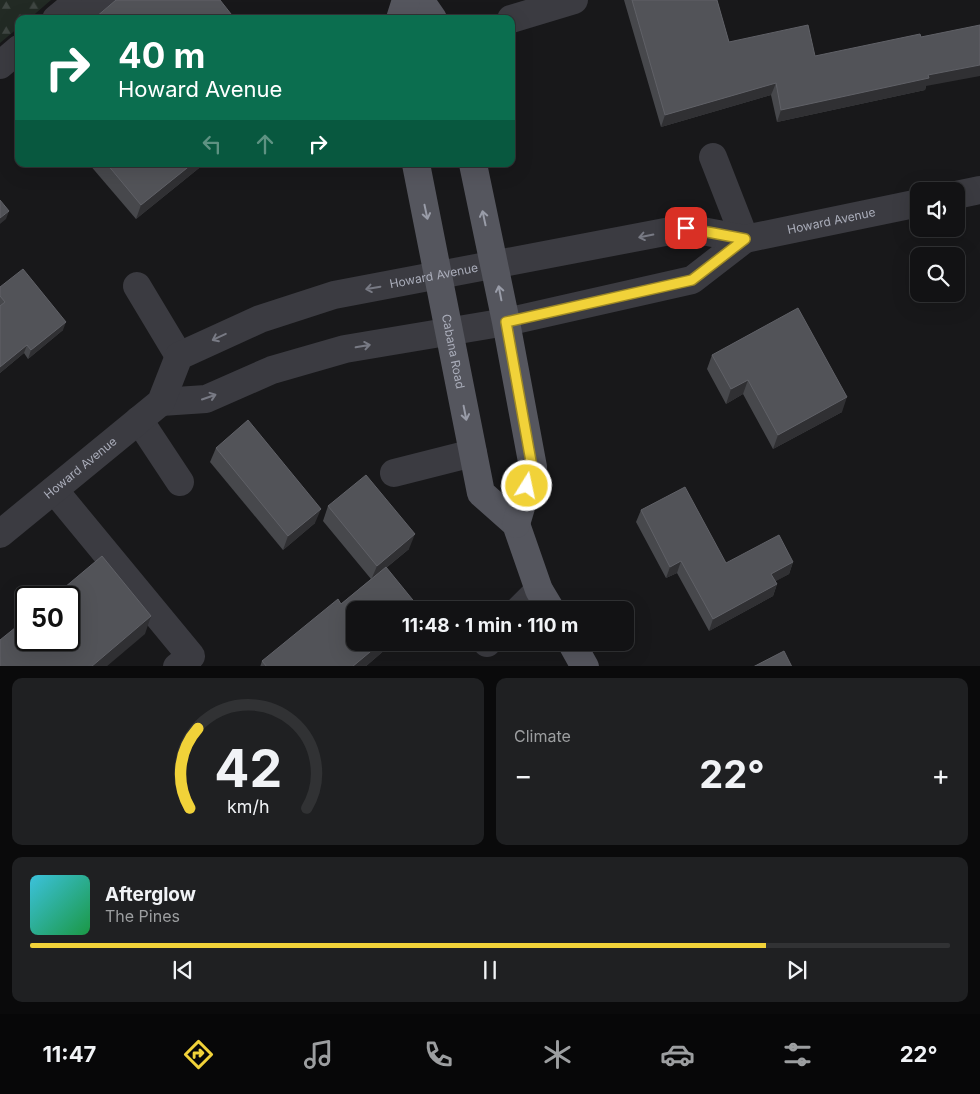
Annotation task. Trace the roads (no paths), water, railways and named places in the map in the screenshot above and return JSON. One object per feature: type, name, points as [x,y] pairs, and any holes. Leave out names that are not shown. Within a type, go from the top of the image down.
[{"type":"main road","points":[[401,15],[406,0]]},
{"type":"main road","points":[[420,0],[430,15]]},
{"type":"main road","name":"Cabana Road","points":[[417,167],[481,493],[516,524],[545,600]]},
{"type":"main road","points":[[474,167],[506,322],[532,467],[516,524]]},
{"type":"main road","points":[[576,651],[585,666]]},
{"type":"street","points":[[61,15],[79,0]]},
{"type":"street","points":[[86,15],[104,0]]},
{"type":"street","points":[[523,10],[574,0]]},
{"type":"street","points":[[0,65],[15,52]]},
{"type":"street","points":[[713,157],[745,239]]},
{"type":"street","points":[[965,193],[980,190]]},
{"type":"street","name":"Howard Avenue","points":[[0,534],[161,402],[179,356],[260,319],[334,295],[686,228],[745,239],[910,205]]},
{"type":"street","name":"Howard Avenue","points":[[161,402],[206,399],[272,370],[345,349],[506,322],[692,280],[745,239]]},
{"type":"street","points":[[137,286],[179,356]]},
{"type":"street","points":[[139,420],[180,482]]},
{"type":"street","points":[[394,473],[473,453]]},
{"type":"street","points":[[54,490],[190,656],[177,666]]}]
